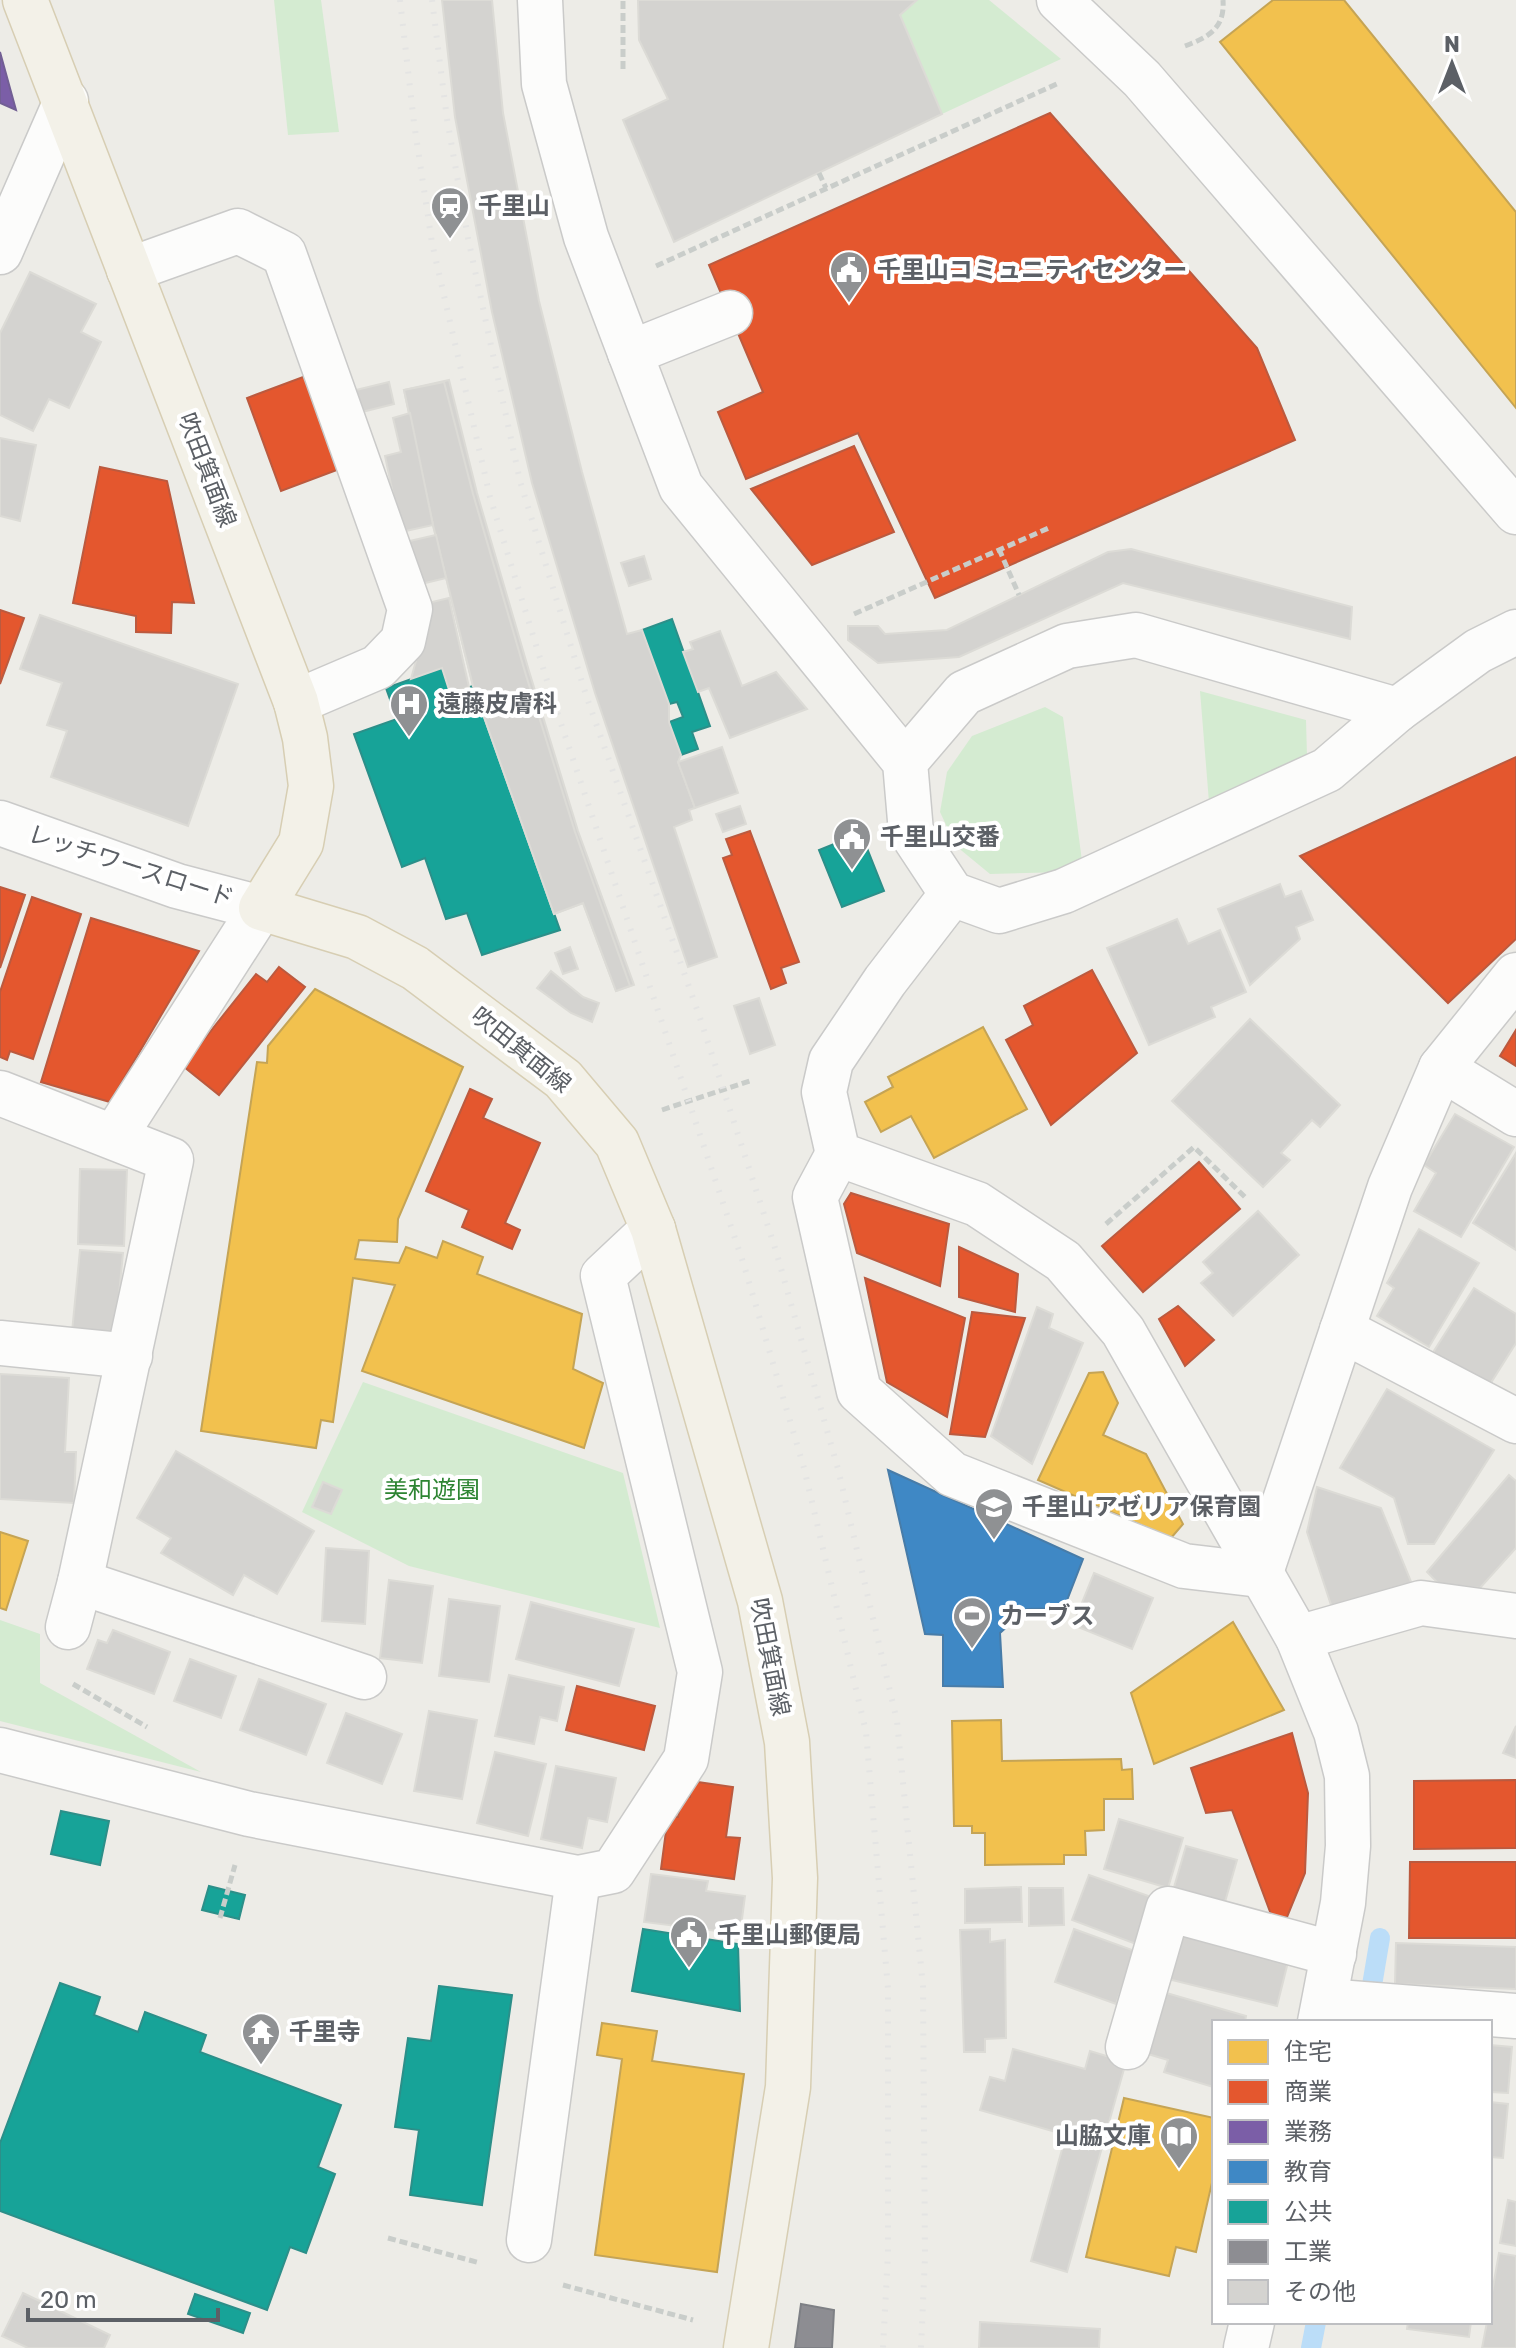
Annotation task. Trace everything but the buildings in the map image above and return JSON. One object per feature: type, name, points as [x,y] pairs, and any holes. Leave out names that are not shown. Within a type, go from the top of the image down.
[{"type":"main road","name":"吹田箕面線","points":[[25,0],[296,702],[305,738],[311,786],[301,843],[261,908],[357,937],[415,968],[563,1079],[617,1143],[653,1229],[760,1601],[787,1742],[795,1878],[788,2087],[746,2348]]},
{"type":"street","points":[[540,0],[544,84],[586,237],[681,487],[905,762],[911,832],[952,894],[999,911],[1064,891],[1327,770],[1397,710],[1478,651],[1516,632]]},
{"type":"street","points":[[1059,0],[1142,79],[1516,512]]},
{"type":"street","points":[[0,252],[66,101]]},
{"type":"street","points":[[129,270],[238,231],[284,254],[410,609],[403,641],[378,667],[296,702]]},
{"type":"street","points":[[630,353],[730,313]]},
{"type":"street","points":[[905,762],[964,693],[1067,646],[1136,635],[1397,710]]},
{"type":"street","name":"レッチワースロード","points":[[0,823],[177,886],[261,908]]},
{"type":"street","points":[[952,894],[885,981],[831,1061],[824,1092],[838,1154],[815,1197],[859,1391],[952,1474],[1184,1566],[1260,1575]]},
{"type":"street","points":[[114,1137],[261,908]]},
{"type":"street","points":[[1260,1575],[1390,1187],[1441,1068],[1516,975]]},
{"type":"street","points":[[1441,1068],[1516,1114]]},
{"type":"street","points":[[0,1093],[171,1160],[68,1627]]},
{"type":"street","points":[[838,1154],[977,1204],[1063,1261],[1123,1331],[1298,1638],[1336,1732],[1347,1776],[1348,1846],[1334,1954],[1347,2008],[1516,2016]]},
{"type":"street","points":[[0,1750],[249,1814],[578,1878],[613,1871],[686,1759],[700,1672],[603,1276],[653,1229]]},
{"type":"street","points":[[1342,1330],[1516,1421]]},
{"type":"street","points":[[0,1343],[130,1356]]},
{"type":"street","points":[[80,1582],[364,1677]]},
{"type":"street","points":[[1298,1638],[1421,1603],[1516,1616]]},
{"type":"street","points":[[529,2240],[578,1878]]},
{"type":"street","points":[[1128,2047],[1168,1909],[1334,1954]]},
{"type":"street","points":[[1246,2348],[1252,2324]]},
{"type":"path","points":[[623,0],[623,69]]},
{"type":"path","points":[[1174,50],[1208,37],[1224,15],[1223,0]]},
{"type":"path","points":[[652,268],[1059,83]]},
{"type":"path","points":[[819,173],[826,188]]},
{"type":"path","points":[[842,619],[1051,527]]},
{"type":"path","points":[[999,549],[1019,595]]},
{"type":"path","points":[[657,1112],[750,1081]]},
{"type":"path","points":[[1063,1261],[1194,1147],[1247,1199]]},
{"type":"path","points":[[220,1918],[229,1886]]},
{"type":"green space","points":[[274,0],[321,0],[339,132],[288,135]]},
{"type":"green space","points":[[917,0],[989,0],[1061,59],[942,114],[900,15]]},
{"type":"green space","points":[[1200,691],[1306,720],[1307,756],[1209,802]]},
{"type":"green space","points":[[1045,707],[1063,717],[1082,861],[1065,872],[990,874],[956,846],[940,812],[947,772],[972,736]]},
{"type":"green space","name":"美和遊園","points":[[363,1382],[623,1473],[660,1628],[409,1566],[302,1512]]},
{"type":"green space","points":[[0,1620],[40,1634],[40,1683],[201,1772],[0,1721]]},
{"type":"waterway","points":[[1368,2009],[1380,1938]]},
{"type":"waterway","points":[[1311,2348],[1316,2324]]},
{"type":"railway","points":[[400,0],[432,243],[490,497],[554,703],[743,1262],[804,1468],[866,1732],[888,1989],[888,2253],[883,2348]]},
{"type":"railway","points":[[432,0],[447,119],[468,238],[520,481],[586,695],[700,1018],[776,1251],[838,1469],[897,1721],[923,1987],[925,2257],[921,2348]]},
{"type":"place","name":"千里山","points":[[450,240]]},
{"type":"place","name":"千里山コミュニティセンター","points":[[849,304]]},
{"type":"place","name":"遠藤皮膚科","points":[[409,738]]},
{"type":"place","name":"千里山交番","points":[[852,871]]},
{"type":"place","name":"千里山アゼリア保育園","points":[[994,1541]]},
{"type":"place","name":"カーブス","points":[[972,1650]]},
{"type":"place","name":"千里山郵便局","points":[[689,1969]]},
{"type":"place","name":"千里寺","points":[[261,2066]]},
{"type":"place","name":"山脇文庫","points":[[1179,2170]]}]
